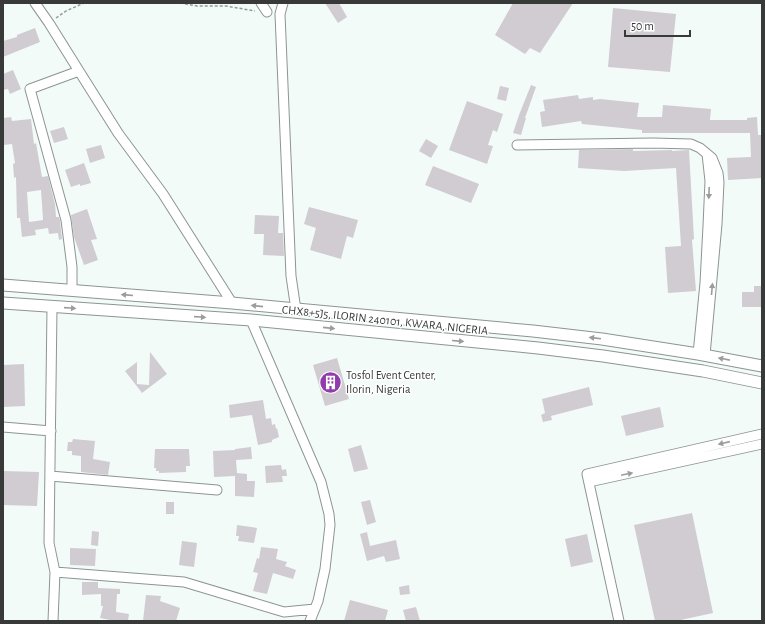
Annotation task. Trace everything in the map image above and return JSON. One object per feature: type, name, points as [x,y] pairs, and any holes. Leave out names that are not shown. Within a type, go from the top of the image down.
[{"type":"main road","name":"CHX8+5J5, ILORIN 240101, KWARA, NIGERIA","points":[[3,286],[72,290],[533,331],[602,339],[762,366]]},
{"type":"main road","name":"CHX8+5J5, ILORIN 240101, KWARA, NIGERIA","points":[[3,303],[251,320],[538,348],[703,371],[762,383]]},
{"type":"street","points":[[35,3],[49,22],[118,133],[163,194],[232,304]]},
{"type":"street","points":[[261,3],[267,12]]},
{"type":"street","points":[[283,3],[280,14],[284,128],[291,276],[296,310]]},
{"type":"street","points":[[72,290],[72,268],[66,220],[30,89],[79,71]]},
{"type":"street","points":[[516,146],[653,143],[691,144],[700,148],[712,158],[718,172],[719,182],[717,230],[701,355]]},
{"type":"street","points":[[52,307],[49,544],[55,572],[53,621]]},
{"type":"street","points":[[251,320],[321,482],[329,514],[330,526],[325,569],[315,609],[310,621]]},
{"type":"street","points":[[3,427],[51,431]]},
{"type":"street","points":[[588,478],[762,434]]},
{"type":"street","points":[[588,478],[762,444]]},
{"type":"street","points":[[50,476],[217,490]]},
{"type":"street","points":[[588,478],[619,621]]},
{"type":"street","points":[[55,572],[184,582],[284,612],[315,609]]},
{"type":"path","points":[[49,22],[66,11],[84,3]]},
{"type":"path","points":[[180,3],[197,6],[226,6],[267,12]]},
{"type":"building","points":[[325,3],[339,3],[347,17],[338,23]]},
{"type":"building","points":[[513,3],[573,3],[540,53],[530,48],[525,54],[495,35]]},
{"type":"building","points":[[613,8],[676,14],[670,72],[608,67]]},
{"type":"building","points":[[35,28],[40,42],[3,57],[3,41],[17,37],[17,35]]},
{"type":"building","points":[[13,70],[21,89],[10,94],[8,89],[3,90],[3,74]]},
{"type":"building","points":[[531,85],[536,87],[525,118],[521,135],[513,133],[519,115]]},
{"type":"building","points":[[500,86],[509,88],[506,101],[497,99]]},
{"type":"building","points":[[578,95],[579,99],[593,97],[593,100],[600,99],[639,103],[637,117],[662,117],[663,105],[711,109],[710,120],[747,120],[747,118],[757,117],[758,135],[762,135],[762,178],[728,180],[727,158],[751,157],[750,133],[642,133],[642,130],[582,124],[581,121],[542,127],[540,112],[545,111],[543,100]]},
{"type":"building","points":[[467,101],[503,114],[497,132],[493,130],[488,145],[493,146],[487,164],[449,150]]},
{"type":"building","points":[[11,117],[12,121],[31,119],[34,144],[36,143],[42,177],[48,176],[55,204],[56,217],[59,217],[60,221],[62,239],[59,240],[58,233],[49,234],[48,228],[35,230],[36,235],[22,237],[20,218],[17,218],[16,177],[14,178],[13,164],[15,163],[12,144],[3,145],[3,118]],"holes":[[[41,190],[43,220],[29,222],[27,192]]]},
{"type":"building","points":[[64,127],[68,139],[54,143],[50,131]]},
{"type":"building","points":[[426,139],[438,146],[431,158],[419,151]]},
{"type":"building","points":[[101,145],[105,158],[90,163],[86,149]]},
{"type":"building","points":[[633,149],[633,151],[689,150],[694,239],[692,240],[696,291],[668,293],[665,247],[681,246],[676,168],[624,171],[578,168],[579,150]]},
{"type":"building","points":[[84,163],[91,183],[71,187],[65,170]]},
{"type":"building","points":[[433,166],[479,184],[471,203],[425,185]]},
{"type":"building","points":[[309,207],[358,220],[353,238],[347,236],[341,259],[310,250],[316,228],[304,224]]},
{"type":"building","points":[[87,209],[97,239],[91,240],[98,260],[84,265],[74,237],[71,215]]},
{"type":"building","points":[[255,215],[279,216],[278,233],[283,233],[284,256],[263,255],[264,234],[254,234]]},
{"type":"building","points":[[754,286],[762,286],[762,307],[742,307],[742,292],[754,292]]},
{"type":"building","points":[[150,352],[167,374],[142,393],[125,371],[137,362],[137,384],[149,385]]},
{"type":"building","name":"Tosfol Event Center, Ilorin, Nigeria","points":[[337,358],[349,399],[325,406],[313,365]]},
{"type":"building","points":[[24,364],[25,406],[3,407],[3,365]]},
{"type":"building","points":[[589,387],[593,405],[551,416],[552,420],[543,422],[541,415],[545,413],[542,399]]},
{"type":"building","points":[[263,400],[266,419],[271,418],[272,425],[275,424],[279,437],[272,440],[272,442],[258,445],[252,415],[230,418],[229,405]]},
{"type":"building","points":[[660,407],[664,427],[626,436],[621,416]]},
{"type":"building","points":[[73,439],[95,441],[93,459],[110,462],[108,475],[81,472],[81,456],[72,455],[72,451],[67,451],[68,442],[72,442]]},
{"type":"building","points":[[361,445],[368,469],[354,472],[348,449]]},
{"type":"building","points":[[251,447],[252,459],[236,460],[237,473],[247,474],[247,481],[255,481],[254,497],[235,496],[235,476],[214,477],[213,451],[235,450]]},
{"type":"building","points":[[155,449],[189,449],[190,466],[186,466],[186,472],[159,473],[159,471],[156,471],[156,468],[154,468]]},
{"type":"building","points":[[281,465],[282,470],[286,469],[287,476],[282,476],[283,482],[266,483],[265,466]]},
{"type":"building","points":[[3,471],[39,472],[37,506],[3,505]]},
{"type":"building","points":[[370,500],[376,522],[367,525],[361,502]]},
{"type":"building","points":[[166,502],[174,502],[174,514],[166,514]]},
{"type":"building","points":[[692,513],[713,613],[676,621],[655,621],[634,525]]},
{"type":"building","points":[[237,525],[257,528],[254,543],[238,541],[239,536],[236,536]]},
{"type":"building","points":[[92,531],[99,532],[98,546],[91,545]]},
{"type":"building","points":[[367,532],[370,546],[396,540],[400,559],[386,562],[384,556],[367,561],[360,534]]},
{"type":"building","points":[[587,534],[593,562],[571,567],[565,539]]},
{"type":"building","points":[[182,541],[197,543],[194,567],[179,565]]},
{"type":"building","points":[[261,547],[278,549],[276,559],[287,562],[285,566],[296,570],[293,579],[273,573],[267,594],[253,591],[258,573],[253,572],[257,558],[259,559]]},
{"type":"building","points":[[70,548],[96,549],[95,566],[70,565]]},
{"type":"building","points":[[82,582],[98,582],[98,588],[120,589],[120,594],[117,594],[116,612],[129,614],[128,621],[115,621],[100,618],[103,606],[101,606],[101,594],[82,595]]},
{"type":"building","points":[[409,585],[410,594],[400,595],[399,587]]},
{"type":"building","points":[[146,595],[161,596],[160,601],[180,608],[176,621],[143,621]]},
{"type":"building","points":[[350,600],[388,610],[385,621],[344,621]]},
{"type":"building","points":[[416,607],[420,621],[406,621],[403,610]]},
{"type":"place","name":"Tosfol Event Center, Ilorin, Nigeria","points":[[331,382]]}]
